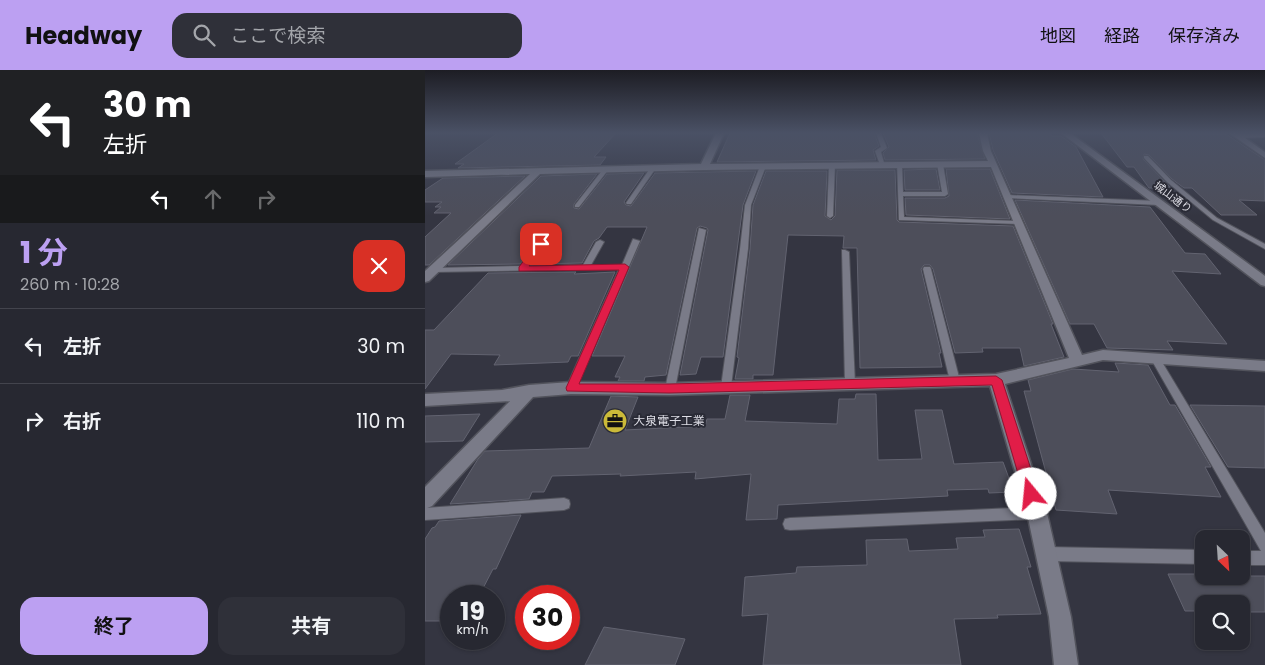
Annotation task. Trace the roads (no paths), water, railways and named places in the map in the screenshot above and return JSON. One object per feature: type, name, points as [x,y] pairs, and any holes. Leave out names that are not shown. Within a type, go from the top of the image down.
[{"type":"street","points":[[704,167],[707,161]]},
{"type":"street","points":[[992,161],[1077,360]]},
{"type":"street","name":"城山通り","points":[[1103,161],[1265,282]]},
{"type":"street","points":[[425,174],[704,167],[994,164]]},
{"type":"street","points":[[425,278],[538,171]]},
{"type":"street","points":[[425,400],[502,396],[529,391],[571,388],[669,389],[996,380],[1103,355],[1265,366]]},
{"type":"street","points":[[996,380],[1037,513],[1060,617],[1067,665]]},
{"type":"street","points":[[425,500],[529,391]]},
{"type":"lane","points":[[881,161],[883,165]]},
{"type":"lane","points":[[1150,161],[1169,181],[1215,219],[1265,246]]},
{"type":"lane","points":[[899,164],[901,219],[1019,223]]},
{"type":"lane","points":[[900,194],[945,194],[940,164]]},
{"type":"lane","points":[[830,216],[832,165]]},
{"type":"lane","points":[[726,387],[748,205],[763,166]]},
{"type":"lane","points":[[629,203],[653,168]]},
{"type":"lane","points":[[577,206],[606,169]]},
{"type":"lane","points":[[1008,197],[1159,202]]},
{"type":"lane","points":[[669,389],[702,230]]},
{"type":"lane","points":[[523,269],[550,231]]},
{"type":"lane","points":[[571,388],[636,241]]},
{"type":"lane","points":[[585,268],[601,242]]},
{"type":"lane","points":[[845,252],[850,384]]},
{"type":"lane","points":[[433,270],[625,267]]},
{"type":"lane","points":[[927,269],[955,381]]},
{"type":"lane","points":[[1156,359],[1265,546]]},
{"type":"lane","points":[[425,514],[564,504]]},
{"type":"lane","points":[[790,524],[1037,513]]},
{"type":"lane","points":[[1047,554],[1195,557]]},
{"type":"lane","points":[[1250,558],[1265,558]]},
{"type":"place","name":"大泉電子工業","points":[[615,421]]}]
